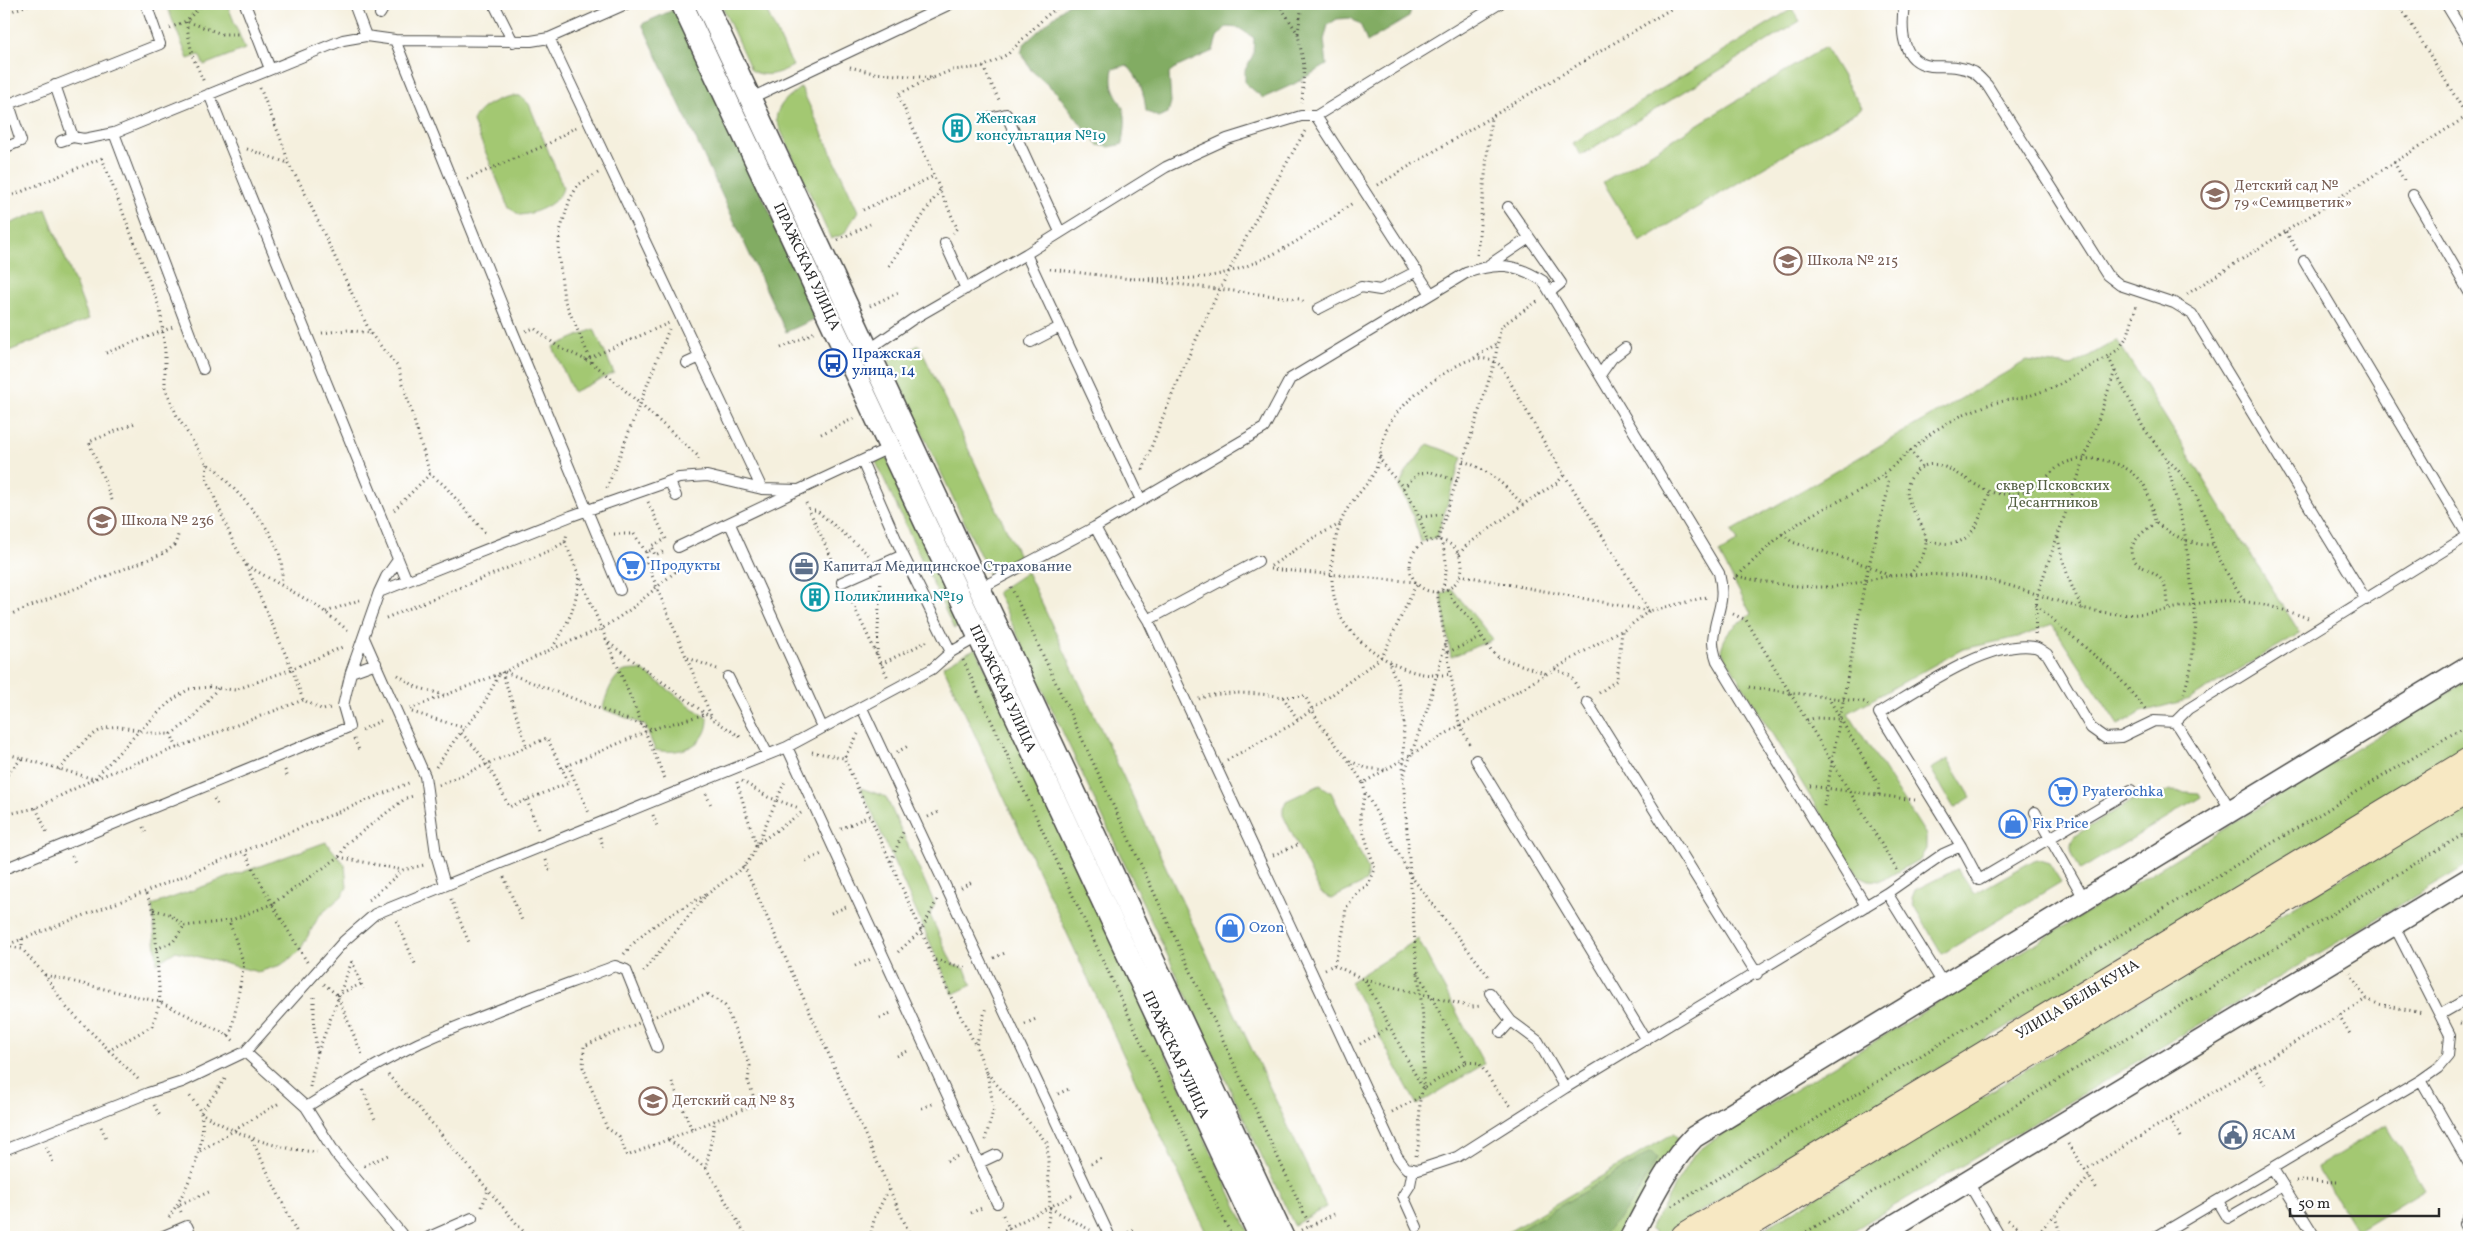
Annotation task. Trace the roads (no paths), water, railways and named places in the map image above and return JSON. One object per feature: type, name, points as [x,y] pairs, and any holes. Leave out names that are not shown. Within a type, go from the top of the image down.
[{"type":"street","name":"ПРАЖСКАЯ УЛИЦА","points":[[682,4],[849,359],[900,443],[979,588],[1291,1234]]},
{"type":"street","name":"ПРАЖСКАЯ УЛИЦА","points":[[706,4],[868,350],[900,443],[960,597],[1260,1237]]},
{"type":"street","points":[[1631,1237],[1664,1174],[1676,1156],[1694,1137],[2469,666]]},
{"type":"street","name":"УЛИЦА БЕЛЫ КУНА","points":[[1685,1237],[2469,762]]},
{"type":"street","name":"УЛИЦА БЕЛЫ КУНА","points":[[1726,1237],[2469,787]]},
{"type":"street","points":[[1875,1237],[2469,878]]},
{"type":"lane","points":[[4,148],[22,140],[6,105],[160,44],[146,4]]},
{"type":"lane","points":[[245,4],[270,69]]},
{"type":"lane","points":[[354,4],[366,36]]},
{"type":"lane","points":[[380,14],[386,4]]},
{"type":"lane","points":[[494,4],[513,42]]},
{"type":"lane","points":[[61,141],[73,137],[84,139],[114,132],[342,40],[366,36],[395,40],[531,41],[548,38],[626,4]]},
{"type":"lane","points":[[731,107],[950,4]]},
{"type":"lane","points":[[849,359],[868,350],[914,319],[1026,254],[1166,166],[1227,139],[1292,119],[1316,116],[1499,4]]},
{"type":"lane","points":[[1904,4],[1902,20],[1905,47],[1916,61],[1931,66],[1963,68],[1976,73],[1987,85],[2107,274],[2120,285],[2174,303],[2192,314],[2366,600]]},
{"type":"lane","points":[[2446,4],[2469,42]]},
{"type":"lane","points":[[548,38],[762,489]]},
{"type":"lane","points":[[395,40],[452,185],[589,511],[620,590]]},
{"type":"lane","points":[[55,85],[73,137]]},
{"type":"lane","points":[[209,94],[407,581]]},
{"type":"lane","points":[[989,118],[1006,114],[1060,232]]},
{"type":"lane","points":[[1316,116],[1431,294]]},
{"type":"lane","points":[[114,132],[203,369]]},
{"type":"lane","points":[[2413,195],[2469,292]]},
{"type":"lane","points":[[1508,206],[1562,283],[1550,292]]},
{"type":"lane","points":[[960,597],[1096,527],[1264,428],[1290,379],[1466,273],[1489,265],[1529,238]]},
{"type":"lane","points":[[945,243],[966,289]]},
{"type":"lane","points":[[1026,254],[1141,500]]},
{"type":"lane","points":[[2131,790],[1979,880],[1961,846],[1879,713],[1969,660],[2022,646],[2036,647],[2047,654],[2091,728],[2105,738],[2122,737],[2154,721],[2176,722],[2188,709],[2469,536],[2304,262]]},
{"type":"lane","points":[[1489,265],[1507,265],[1526,270],[1543,281],[1719,573],[1723,588],[1721,608],[1715,627],[1713,644],[1717,662],[1866,906]]},
{"type":"lane","points":[[1317,308],[1361,287],[1380,290],[1416,271]]},
{"type":"lane","points":[[1031,342],[1060,327]]},
{"type":"lane","points":[[1600,374],[1612,358],[1625,348]]},
{"type":"lane","points":[[688,363],[700,357]]},
{"type":"lane","points":[[678,547],[900,443]]},
{"type":"lane","points":[[862,461],[903,554],[951,652]]},
{"type":"lane","points":[[379,592],[571,516],[689,476],[707,476],[762,489],[799,490]]},
{"type":"lane","points":[[670,482],[676,496]]},
{"type":"lane","points":[[730,524],[822,727]]},
{"type":"lane","points":[[1096,527],[1129,590],[1148,620],[1397,1156],[1406,1168],[1418,1170],[1457,1157],[1565,1088],[1757,974],[1887,893],[1943,854],[1961,846]]},
{"type":"lane","points":[[842,582],[903,554]]},
{"type":"lane","points":[[4,869],[349,727],[344,706],[351,672],[379,592],[386,577],[398,560]]},
{"type":"lane","points":[[1148,620],[1258,561]]},
{"type":"lane","points":[[4,1150],[148,1093],[182,1082],[245,1052],[315,976],[344,941],[375,914],[767,753],[786,747],[932,669],[951,652],[978,636],[998,628]]},
{"type":"lane","points":[[364,638],[425,776],[436,854],[445,884]]},
{"type":"lane","points":[[351,672],[376,663]]},
{"type":"lane","points":[[728,677],[767,753]]},
{"type":"lane","points":[[1587,702],[1757,974]]},
{"type":"lane","points":[[862,708],[1085,1188],[1110,1237]]},
{"type":"lane","points":[[2176,722],[2231,810]]},
{"type":"lane","points":[[786,747],[997,1203]]},
{"type":"lane","points":[[1476,760],[1646,1040]]},
{"type":"lane","points":[[2035,812],[2085,900]]},
{"type":"lane","points":[[1887,893],[1944,985]]},
{"type":"lane","points":[[2162,1236],[2421,1080],[2438,1068],[2448,1056],[2450,1035],[2441,1014],[2394,925]]},
{"type":"lane","points":[[306,1107],[358,1075],[464,1023],[614,966],[626,970],[657,1047]]},
{"type":"lane","points":[[1490,993],[1511,1021],[1538,1041],[1565,1088]]},
{"type":"lane","points":[[2441,1014],[2469,998]]},
{"type":"lane","points":[[1501,1032],[1511,1021]]},
{"type":"lane","points":[[245,1052],[306,1107],[335,1153],[404,1237]]},
{"type":"lane","points":[[2421,1080],[2469,1164]]},
{"type":"lane","points":[[978,1163],[996,1155]]},
{"type":"lane","points":[[1413,1169],[1410,1185],[1403,1196],[1417,1227]]},
{"type":"lane","points":[[2273,1169],[2315,1237]]},
{"type":"lane","points":[[1968,1182],[2000,1237]]},
{"type":"lane","points":[[2218,1201],[2228,1218],[2282,1183]]},
{"type":"lane","points":[[2469,1215],[2464,1224],[2469,1232]]},
{"type":"lane","points":[[428,1237],[472,1218]]},
{"type":"lane","points":[[161,1237],[187,1226],[192,1237]]},
{"type":"place","name":"Женская консультация №19","points":[[957,128]]},
{"type":"place","name":"Детский сад № 79 «Семицветик»","points":[[2215,195]]},
{"type":"place","name":"Школа № 215","points":[[1788,261]]},
{"type":"place","name":"Пражская улица, 14","points":[[833,363]]},
{"type":"place","name":"Школа № 236","points":[[102,521]]},
{"type":"place","name":"Продукты","points":[[631,566]]},
{"type":"place","name":"Капитал Медицинское Страхование","points":[[804,567]]},
{"type":"place","name":"Поликлиника №19","points":[[815,597]]},
{"type":"place","name":"Pyaterochka","points":[[2063,792]]},
{"type":"place","name":"Fix Price","points":[[2013,824]]},
{"type":"place","name":"Ozon","points":[[1230,928]]},
{"type":"place","name":"Детский сад № 83","points":[[653,1101]]},
{"type":"place","name":"ЯСАМ","points":[[2233,1135]]},
{"type":"park label","name":"сквер Псковских Десантников","points":[[2053,494]]}]
